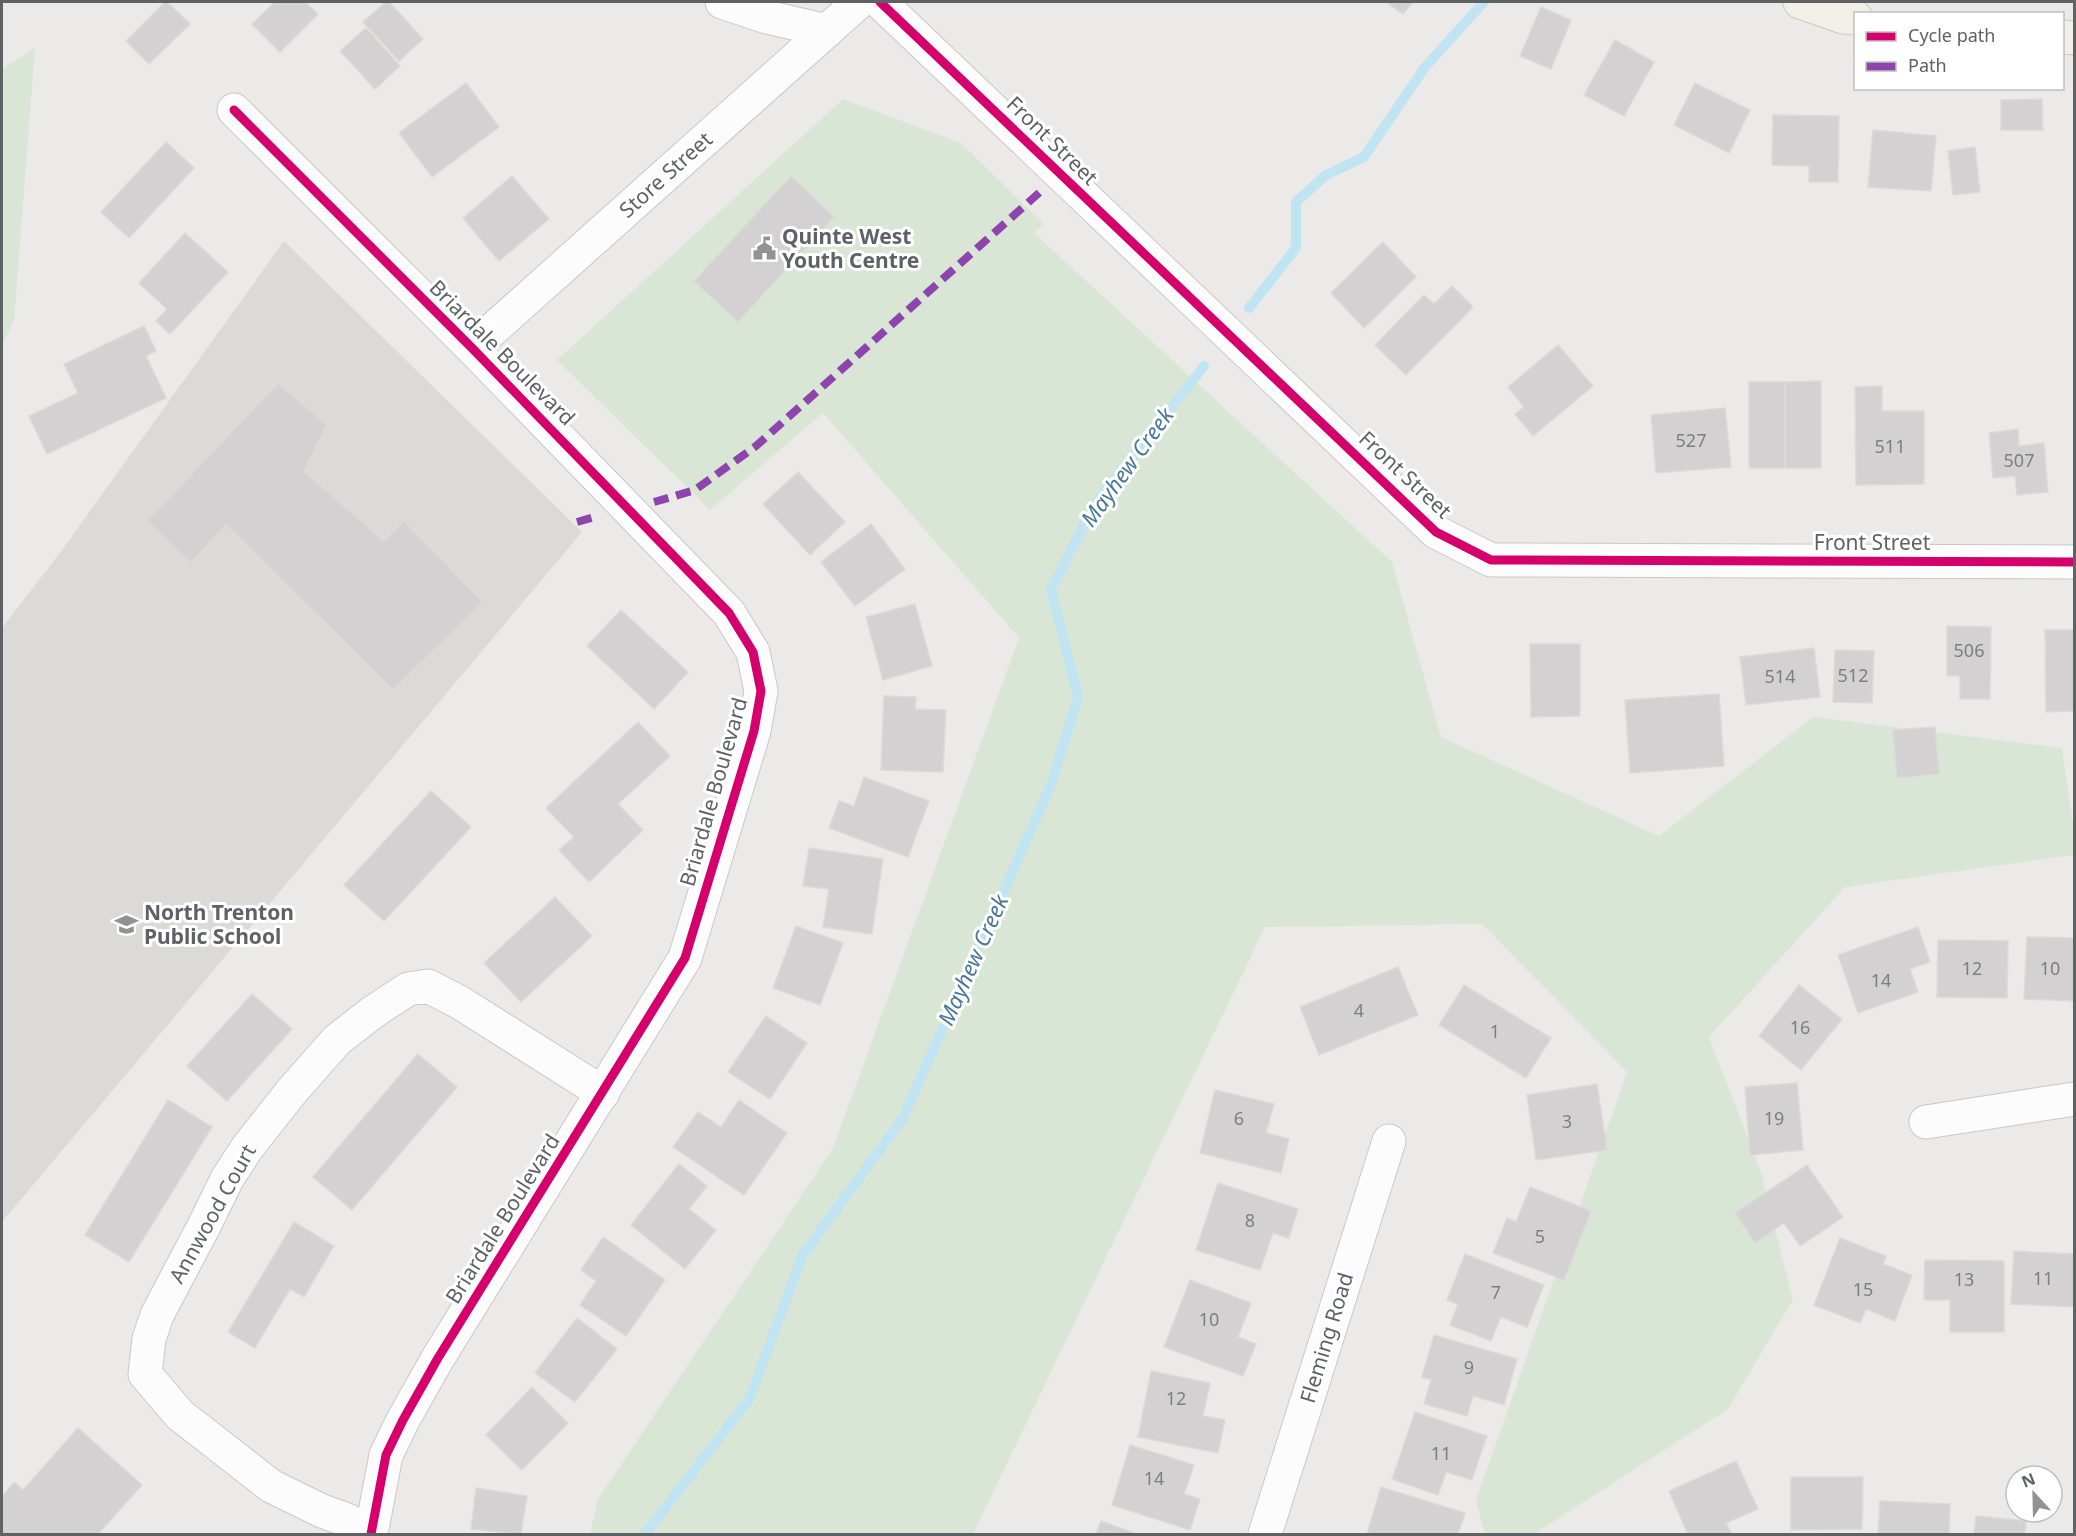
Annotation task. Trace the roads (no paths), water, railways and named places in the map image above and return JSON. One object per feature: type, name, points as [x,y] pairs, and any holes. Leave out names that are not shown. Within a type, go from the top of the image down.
[{"type":"main road","points":[[1800,2],[1843,17],[1854,18]]},
{"type":"street","points":[[722,2],[767,17],[826,31]]},
{"type":"street","name":"Store Street","points":[[472,348],[860,2]]},
{"type":"street","name":"Front Street","points":[[880,2],[1436,532],[1491,560],[2074,562]]},
{"type":"street","name":"Briardale Boulevard","points":[[234,110],[472,348],[729,613],[753,652],[761,691],[754,731],[685,958],[438,1358],[403,1420],[386,1455],[371,1533]]},
{"type":"street","name":"Annwood Court","points":[[371,1533],[271,1486],[180,1415],[145,1374],[149,1339],[157,1315],[227,1179],[247,1148],[292,1091],[337,1040],[408,989],[428,986],[459,1002],[603,1093]]},
{"type":"street","points":[[1926,1122],[2074,1099]]},
{"type":"street","name":"Fleming Road","points":[[1265,1534],[1389,1141]]},
{"type":"waterway","name":"Mayhew Creek","points":[[1249,308],[1296,248],[1296,202],[1326,175],[1364,157],[1425,67],[1484,2]]},
{"type":"waterway","name":"Mayhew Creek","points":[[645,1534],[750,1398],[802,1256],[903,1118],[1051,785],[1078,697],[1051,590],[1094,505],[1204,366]]},
{"type":"place","name":"Quinte West Youth Centre","points":[[764,249]]},
{"type":"place","name":"North Trenton Public School","points":[[126,925]]}]
